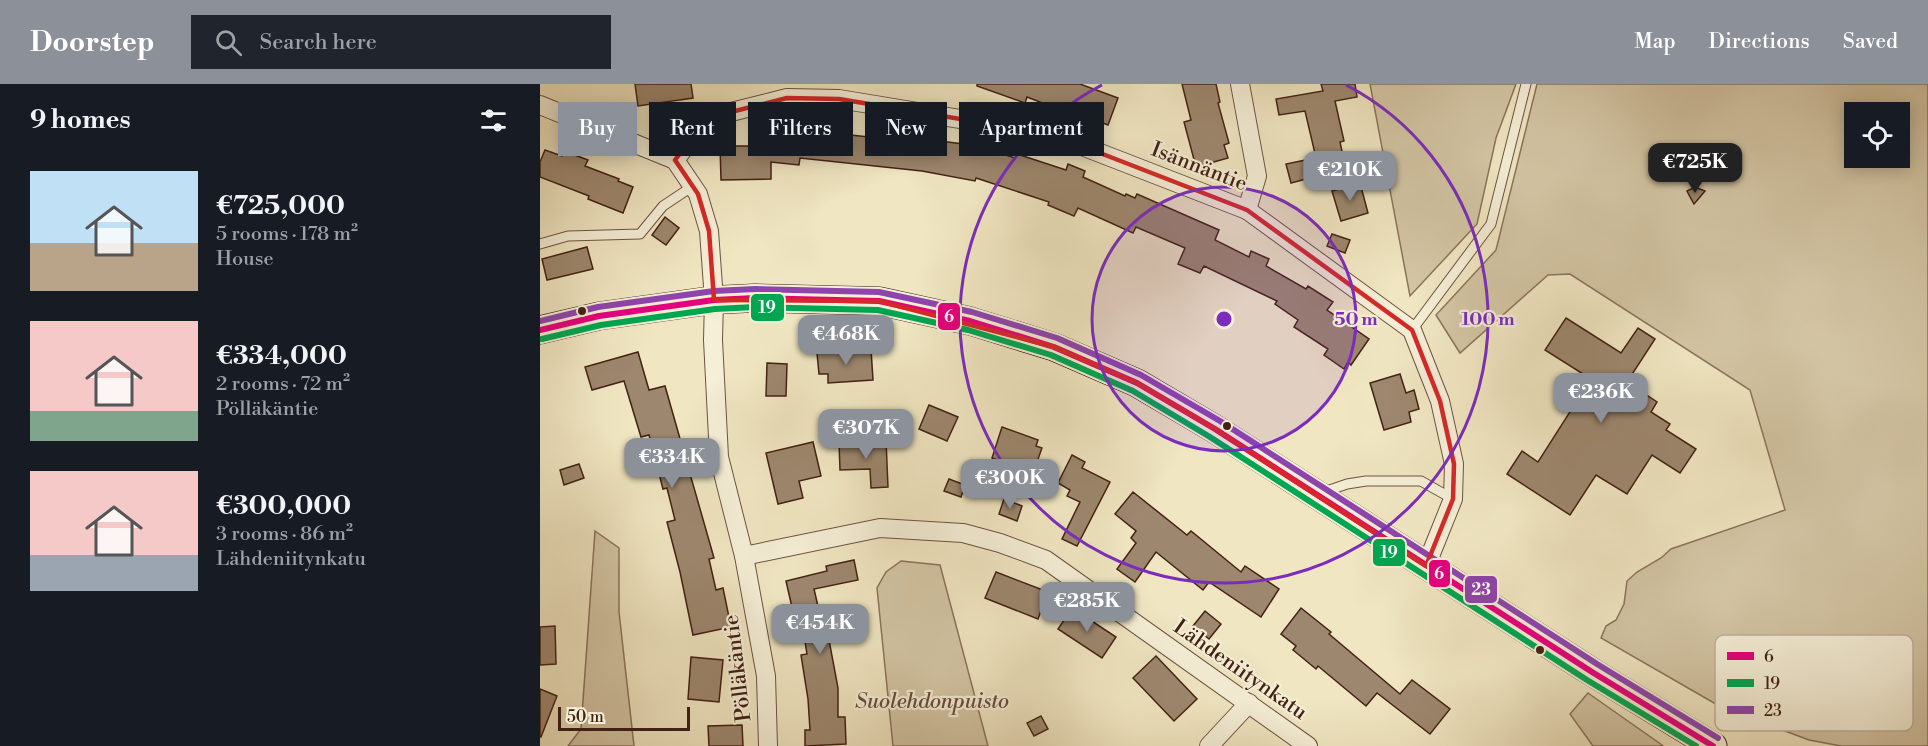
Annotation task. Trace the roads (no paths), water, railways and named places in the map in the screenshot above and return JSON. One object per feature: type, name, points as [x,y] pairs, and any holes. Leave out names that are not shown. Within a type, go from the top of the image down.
[{"type":"main road","points":[[540,330],[599,316],[714,300],[755,297],[879,301],[970,321],[1054,347],[1137,384],[1215,429],[1592,672],[1713,746]]},
{"type":"street","points":[[1240,84],[1257,176],[1247,210]]},
{"type":"street","name":"Isännäntie","points":[[675,160],[695,134],[727,113],[787,98],[839,99],[1051,134],[1247,210],[1412,330]]},
{"type":"street","points":[[540,105],[675,160]]},
{"type":"street","name":"Pölläkäntie","points":[[675,160],[693,186],[710,231],[719,457],[744,556],[765,676],[768,746]]},
{"type":"street","points":[[1412,330],[1440,400],[1454,464],[1453,499],[1426,566]]},
{"type":"street","name":"Lähdeniitynkatu","points":[[744,556],[880,528],[963,533],[1000,543],[1046,560],[1308,746]]},
{"type":"street","points":[[1209,746],[1249,703]]},
{"type":"lane","points":[[1412,330],[1491,224],[1526,84]]},
{"type":"lane","points":[[540,244],[568,236],[640,234],[663,206],[693,186]]},
{"type":"lane","points":[[1316,495],[1347,484],[1366,481],[1421,481],[1453,499]]},
{"type":"park label","name":"Suolehdonpuisto","points":[[932,702]]}]
